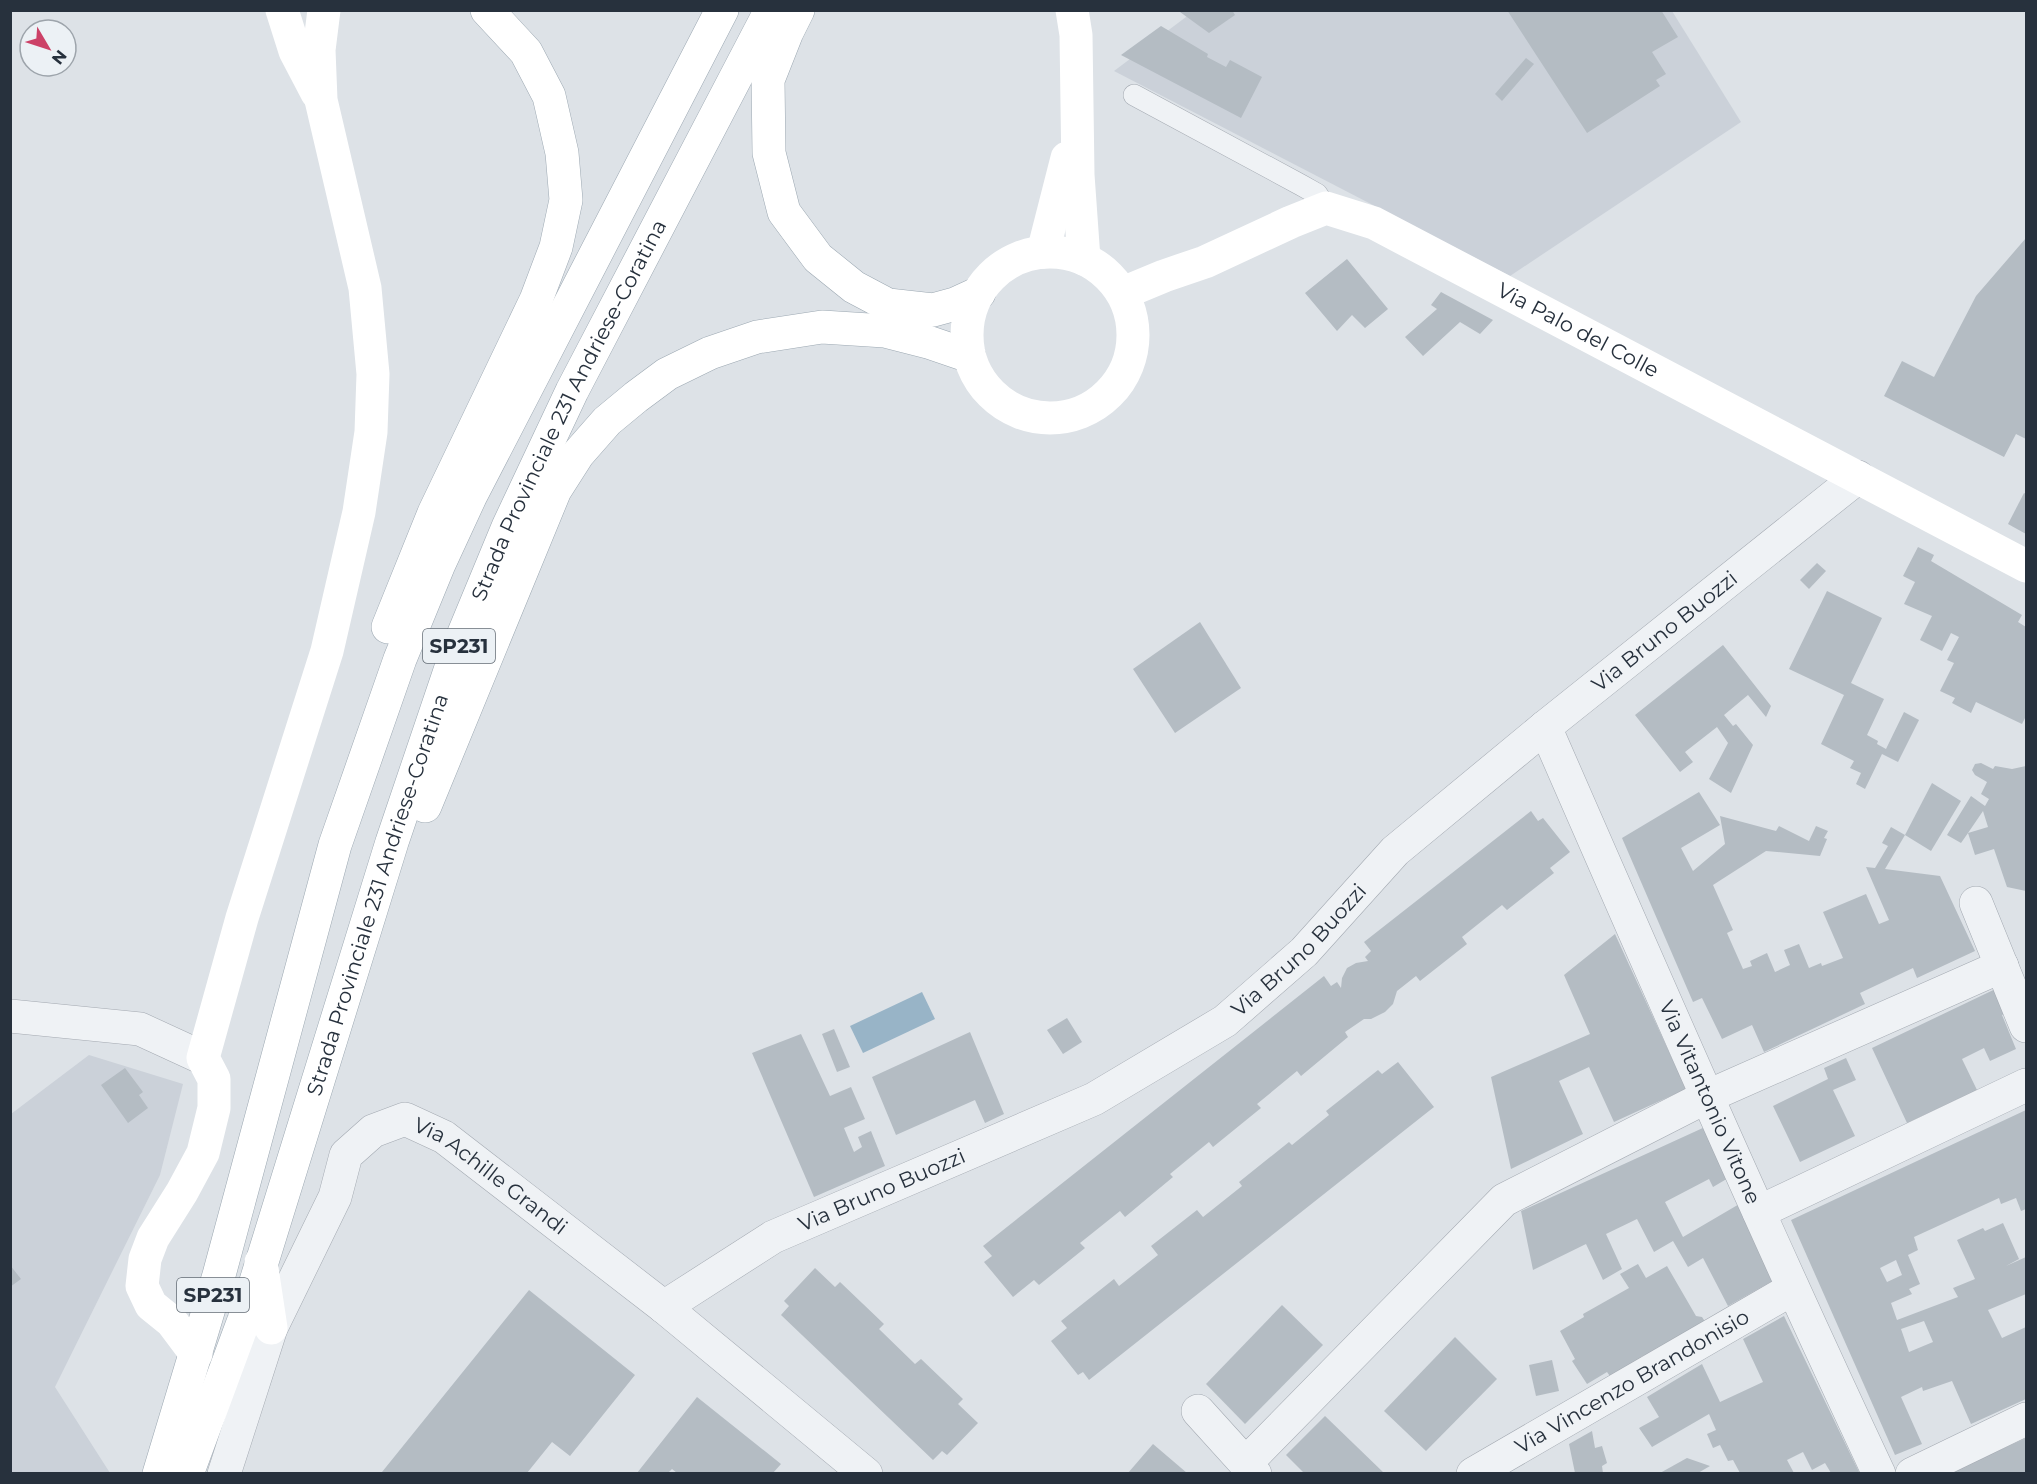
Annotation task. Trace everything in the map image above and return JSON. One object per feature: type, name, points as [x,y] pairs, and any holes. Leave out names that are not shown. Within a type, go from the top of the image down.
[{"type":"main road","points":[[282,10],[295,51],[321,100]]},
{"type":"main road","points":[[196,1354],[172,1322],[151,1305],[142,1286],[145,1259],[153,1238],[203,1153],[214,1108],[214,1079],[203,1058],[242,918],[327,651],[359,512],[371,432],[373,374],[365,288],[321,100],[319,50],[324,10]]},
{"type":"main road","points":[[262,1116],[303,881],[344,754],[388,626],[434,513],[536,300],[556,247],[566,200],[562,153],[549,96],[526,52],[487,10]]},
{"type":"main road","name":"Strada Provinciale 231 Andriese-Coratina","points":[[159,1473],[196,1354],[335,845],[418,612],[476,487],[722,10]]},
{"type":"main road","name":"Strada Provinciale 231 Andriese-Coratina","points":[[187,1473],[244,1320],[333,1029],[423,747],[457,650],[499,548],[572,391],[771,10]]},
{"type":"main road","points":[[798,10],[768,80],[769,153],[784,212],[818,258],[854,287],[888,305],[933,310],[955,304],[979,293]]},
{"type":"main road","points":[[1072,10],[1076,34],[1076,119],[1084,259]]},
{"type":"main road","points":[[1043,252],[1076,119]]},
{"type":"main road","points":[[1123,293],[1205,262],[1326,208]]},
{"type":"main road","name":"Via Palo del Colle","points":[[1326,208],[1374,223],[2026,566]]},
{"type":"main road","points":[[1043,252],[1064,252],[1084,259],[1106,273],[1123,293],[1133,323],[1133,351],[1123,378],[1105,400],[1080,414],[1052,420],[1024,415],[999,402],[980,382],[969,356],[967,337],[969,317],[979,293],[995,272],[1018,259],[1043,252]]},
{"type":"main road","points":[[1133,323],[1170,289],[1205,262]]},
{"type":"main road","points":[[333,1029],[555,490],[578,454],[607,422],[667,374],[710,353],[757,338],[787,332],[822,327],[885,331],[969,356]]},
{"type":"main road","points":[[261,1262],[271,1328]]},
{"type":"street","name":"Via Bruno Buozzi","points":[[664,1307],[773,1237],[1094,1099],[1225,1021],[1304,952],[1395,851],[1545,727],[1858,477]]},
{"type":"street","name":"Via Vitantonio Vitone","points":[[1545,727],[1792,1290],[1879,1473]]},
{"type":"street","points":[[1976,903],[2026,1026]]},
{"type":"street","points":[[1198,1411],[1251,1468],[1504,1200],[1706,1097],[2002,966]]},
{"type":"street","points":[[10,1016],[140,1029],[203,1058]]},
{"type":"street","points":[[1759,1212],[2026,1084]]},
{"type":"street","name":"Via Achille Grandi","points":[[224,1473],[271,1328],[335,1197],[346,1155],[373,1131],[405,1119],[444,1137],[664,1307],[866,1473]]},
{"type":"street","name":"Via Vincenzo Brandonisio","points":[[1473,1473],[1792,1290]]},
{"type":"street","points":[[1912,1473],[2026,1419]]},
{"type":"lane","name":"Via Palo del Colle","points":[[1134,95],[1301,184],[1317,194],[1326,208]]},
{"type":"shaded area","points":[[1194,11],[1672,11],[1741,122],[1510,276],[1114,71]]},
{"type":"shaded area","points":[[89,1055],[183,1084],[160,1175],[55,1387],[110,1473],[11,1474],[11,1114]]},
{"type":"water","points":[[922,992],[935,1019],[863,1053],[850,1026]]},
{"type":"building","points":[[1182,10],[1232,10],[1235,15],[1209,33],[1180,12]]},
{"type":"building","points":[[1507,10],[1661,10],[1678,37],[1652,52],[1666,74],[1656,80],[1660,86],[1587,133]]},
{"type":"building","points":[[1161,26],[1226,67],[1230,60],[1262,77],[1241,118],[1121,55]]},
{"type":"building","points":[[1526,58],[1534,64],[1502,101],[1495,94]]},
{"type":"building","points":[[2026,238],[2026,439],[2016,434],[2004,457],[1884,396],[1902,361],[1934,377],[1976,296]]},
{"type":"building","points":[[1347,259],[1388,309],[1365,328],[1352,315],[1337,331],[1305,293]]},
{"type":"building","points":[[1441,292],[1493,320],[1480,334],[1460,322],[1423,356],[1405,337],[1437,309],[1431,305]]},
{"type":"building","points":[[2024,493],[2026,494],[2026,534],[2008,524]]},
{"type":"building","points":[[1918,547],[1934,555],[1931,561],[2022,615],[2018,622],[2026,627],[2026,716],[2022,724],[1976,702],[1971,713],[1952,703],[1955,698],[1940,691],[1954,663],[1947,660],[1959,637],[1951,633],[1942,651],[1920,640],[1932,616],[1904,604],[1915,582],[1903,576]]},
{"type":"building","points":[[1817,563],[1826,571],[1809,589],[1800,580]]},
{"type":"building","points":[[1827,591],[1882,618],[1851,683],[1884,699],[1867,735],[1886,749],[1904,712],[1919,720],[1898,762],[1882,754],[1865,789],[1856,784],[1861,773],[1850,768],[1854,761],[1821,744],[1844,695],[1789,669]]},
{"type":"building","points":[[1200,622],[1241,688],[1175,733],[1133,669]]},
{"type":"building","points":[[1723,645],[1771,706],[1766,717],[1748,695],[1724,715],[1733,726],[1736,724],[1753,745],[1731,793],[1709,779],[1728,743],[1717,727],[1685,752],[1693,762],[1680,772],[1635,715]]},
{"type":"building","points":[[1981,763],[1993,769],[1995,766],[2012,769],[2026,766],[2026,891],[2007,887],[1994,849],[1975,855],[1968,833],[1961,843],[1947,835],[1971,796],[1985,806],[1989,799],[1981,794],[1987,782],[1975,775],[1972,770],[1975,764]],"holes":[[[1983,811],[1988,827],[1968,833]]]},
{"type":"building","points":[[1932,783],[1961,801],[1931,851],[1905,835]]},
{"type":"building","points":[[1699,792],[1720,825],[1681,848],[1693,871],[1725,844],[1720,816],[1776,831],[1779,826],[1809,841],[1816,826],[1828,831],[1820,856],[1766,851],[1713,885],[1733,930],[1727,933],[1743,969],[1752,966],[1750,961],[1767,953],[1775,972],[1790,965],[1784,950],[1799,944],[1809,968],[1843,958],[1823,912],[1866,894],[1879,924],[1889,920],[1866,867],[1875,868],[1888,846],[1882,843],[1891,827],[1905,835],[1885,869],[1940,876],[1975,951],[1917,978],[1913,968],[1860,993],[1865,1004],[1764,1052],[1752,1025],[1722,1039],[1702,998],[1693,1002],[1622,838]]},
{"type":"building","points":[[1531,811],[1538,821],[1543,818],[1570,852],[1550,868],[1554,873],[1507,910],[1502,905],[1462,937],[1467,944],[1420,981],[1416,976],[1397,991],[1393,1004],[1385,1012],[1371,1019],[1364,1019],[1345,1032],[1348,1037],[1301,1076],[1297,1071],[1257,1104],[1261,1108],[1213,1147],[1209,1142],[1170,1174],[1173,1177],[1125,1217],[1120,1211],[1080,1243],[1085,1248],[1039,1285],[1034,1280],[1013,1297],[984,1262],[992,1256],[983,1246],[1324,976],[1331,986],[1337,982],[1341,988],[1342,978],[1347,968],[1356,963],[1368,961],[1365,957],[1371,951],[1364,942]]},
{"type":"building","points":[[1615,934],[1686,1089],[1614,1122],[1589,1067],[1559,1081],[1583,1134],[1511,1169],[1491,1077],[1590,1034],[1564,975]]},
{"type":"building","points":[[2008,983],[2018,1009],[2002,1015],[2016,1049],[1990,1061],[1984,1048],[1962,1059],[1977,1090],[1907,1123],[1872,1048]]},
{"type":"building","points":[[1067,1018],[1082,1042],[1063,1054],[1047,1030]]},
{"type":"building","points":[[834,1029],[850,1067],[837,1072],[822,1034]]},
{"type":"building","points":[[970,1032],[1004,1114],[985,1123],[975,1100],[896,1135],[872,1077]]},
{"type":"building","points":[[801,1034],[830,1096],[851,1087],[865,1119],[844,1128],[854,1152],[862,1147],[858,1137],[871,1131],[885,1166],[814,1197],[752,1053]]},
{"type":"building","points":[[1846,1058],[1856,1080],[1833,1090],[1855,1136],[1800,1162],[1773,1106],[1828,1079],[1824,1068]]},
{"type":"building","points":[[1398,1062],[1434,1107],[1089,1380],[1083,1372],[1078,1375],[1051,1341],[1067,1328],[1061,1321],[1114,1279],[1119,1286],[1158,1255],[1151,1246],[1197,1210],[1203,1217],[1242,1186],[1239,1182],[1289,1142],[1292,1145],[1329,1115],[1326,1111],[1378,1070],[1382,1074]]},
{"type":"building","points":[[125,1068],[143,1092],[139,1095],[148,1108],[128,1123],[101,1085]]},
{"type":"building","points":[[2026,1110],[2026,1209],[2021,1211],[2016,1198],[2001,1204],[1999,1198],[1914,1237],[1918,1250],[1908,1255],[1920,1284],[1909,1289],[1912,1294],[1891,1303],[1897,1320],[1958,1297],[1953,1288],[1975,1279],[1957,1240],[1983,1228],[1985,1231],[2003,1223],[2019,1259],[2006,1266],[2026,1257],[2026,1294],[1988,1310],[2002,1338],[2026,1327],[2026,1399],[1971,1424],[1952,1381],[1923,1391],[1922,1387],[1901,1397],[1922,1444],[1895,1455],[1791,1220]],"holes":[[[1896,1260],[1902,1275],[1887,1282],[1880,1268]],[[1924,1321],[1933,1342],[1909,1352],[1901,1329]]]},
{"type":"building","points":[[1705,1127],[1730,1177],[1713,1187],[1709,1179],[1665,1202],[1683,1237],[1741,1203],[1774,1280],[1728,1306],[1703,1258],[1688,1267],[1673,1241],[1654,1252],[1637,1219],[1606,1234],[1622,1269],[1603,1280],[1586,1244],[1533,1270],[1521,1211]]},
{"type":"building","points":[[1638,1264],[1646,1278],[1667,1266],[1696,1316],[1702,1317],[1706,1323],[1647,1360],[1645,1355],[1641,1357],[1643,1362],[1612,1379],[1607,1372],[1587,1384],[1572,1361],[1575,1359],[1560,1331],[1584,1317],[1583,1314],[1629,1288],[1620,1274]]},
{"type":"building","points":[[10,1265],[21,1279],[10,1287]]},
{"type":"building","points":[[815,1268],[835,1287],[840,1282],[884,1324],[879,1329],[915,1364],[921,1359],[963,1399],[958,1404],[978,1423],[947,1455],[942,1451],[933,1460],[781,1315],[789,1306],[784,1301]]},
{"type":"building","points":[[529,1290],[635,1375],[570,1456],[552,1442],[527,1473],[382,1472]]},
{"type":"building","points":[[1282,1305],[1323,1345],[1245,1424],[1206,1384]]},
{"type":"building","points":[[1784,1316],[1859,1472],[1831,1473],[1825,1463],[1812,1470],[1803,1452],[1787,1460],[1794,1473],[1740,1473],[1733,1460],[1728,1461],[1720,1445],[1713,1448],[1707,1434],[1716,1430],[1709,1414],[1652,1447],[1639,1428],[1659,1417],[1647,1397],[1702,1364],[1720,1402],[1763,1382],[1743,1339]]},
{"type":"building","points":[[1455,1337],[1497,1379],[1426,1451],[1384,1411]]},
{"type":"building","points":[[1552,1360],[1559,1391],[1536,1396],[1529,1365]]},
{"type":"building","points":[[697,1397],[781,1464],[773,1473],[677,1473],[672,1469],[668,1473],[637,1473]]},
{"type":"building","points":[[1325,1416],[1384,1473],[1304,1473],[1286,1455]]},
{"type":"building","points":[[1592,1431],[1595,1448],[1602,1446],[1607,1463],[1602,1466],[1603,1473],[1575,1473],[1569,1444]]},
{"type":"building","points":[[2026,1438],[2026,1473],[1950,1473]]},
{"type":"building","points":[[1153,1444],[1187,1473],[1128,1473]]},
{"type":"building","points":[[1687,1458],[1710,1466],[1698,1473],[1660,1473]]}]
